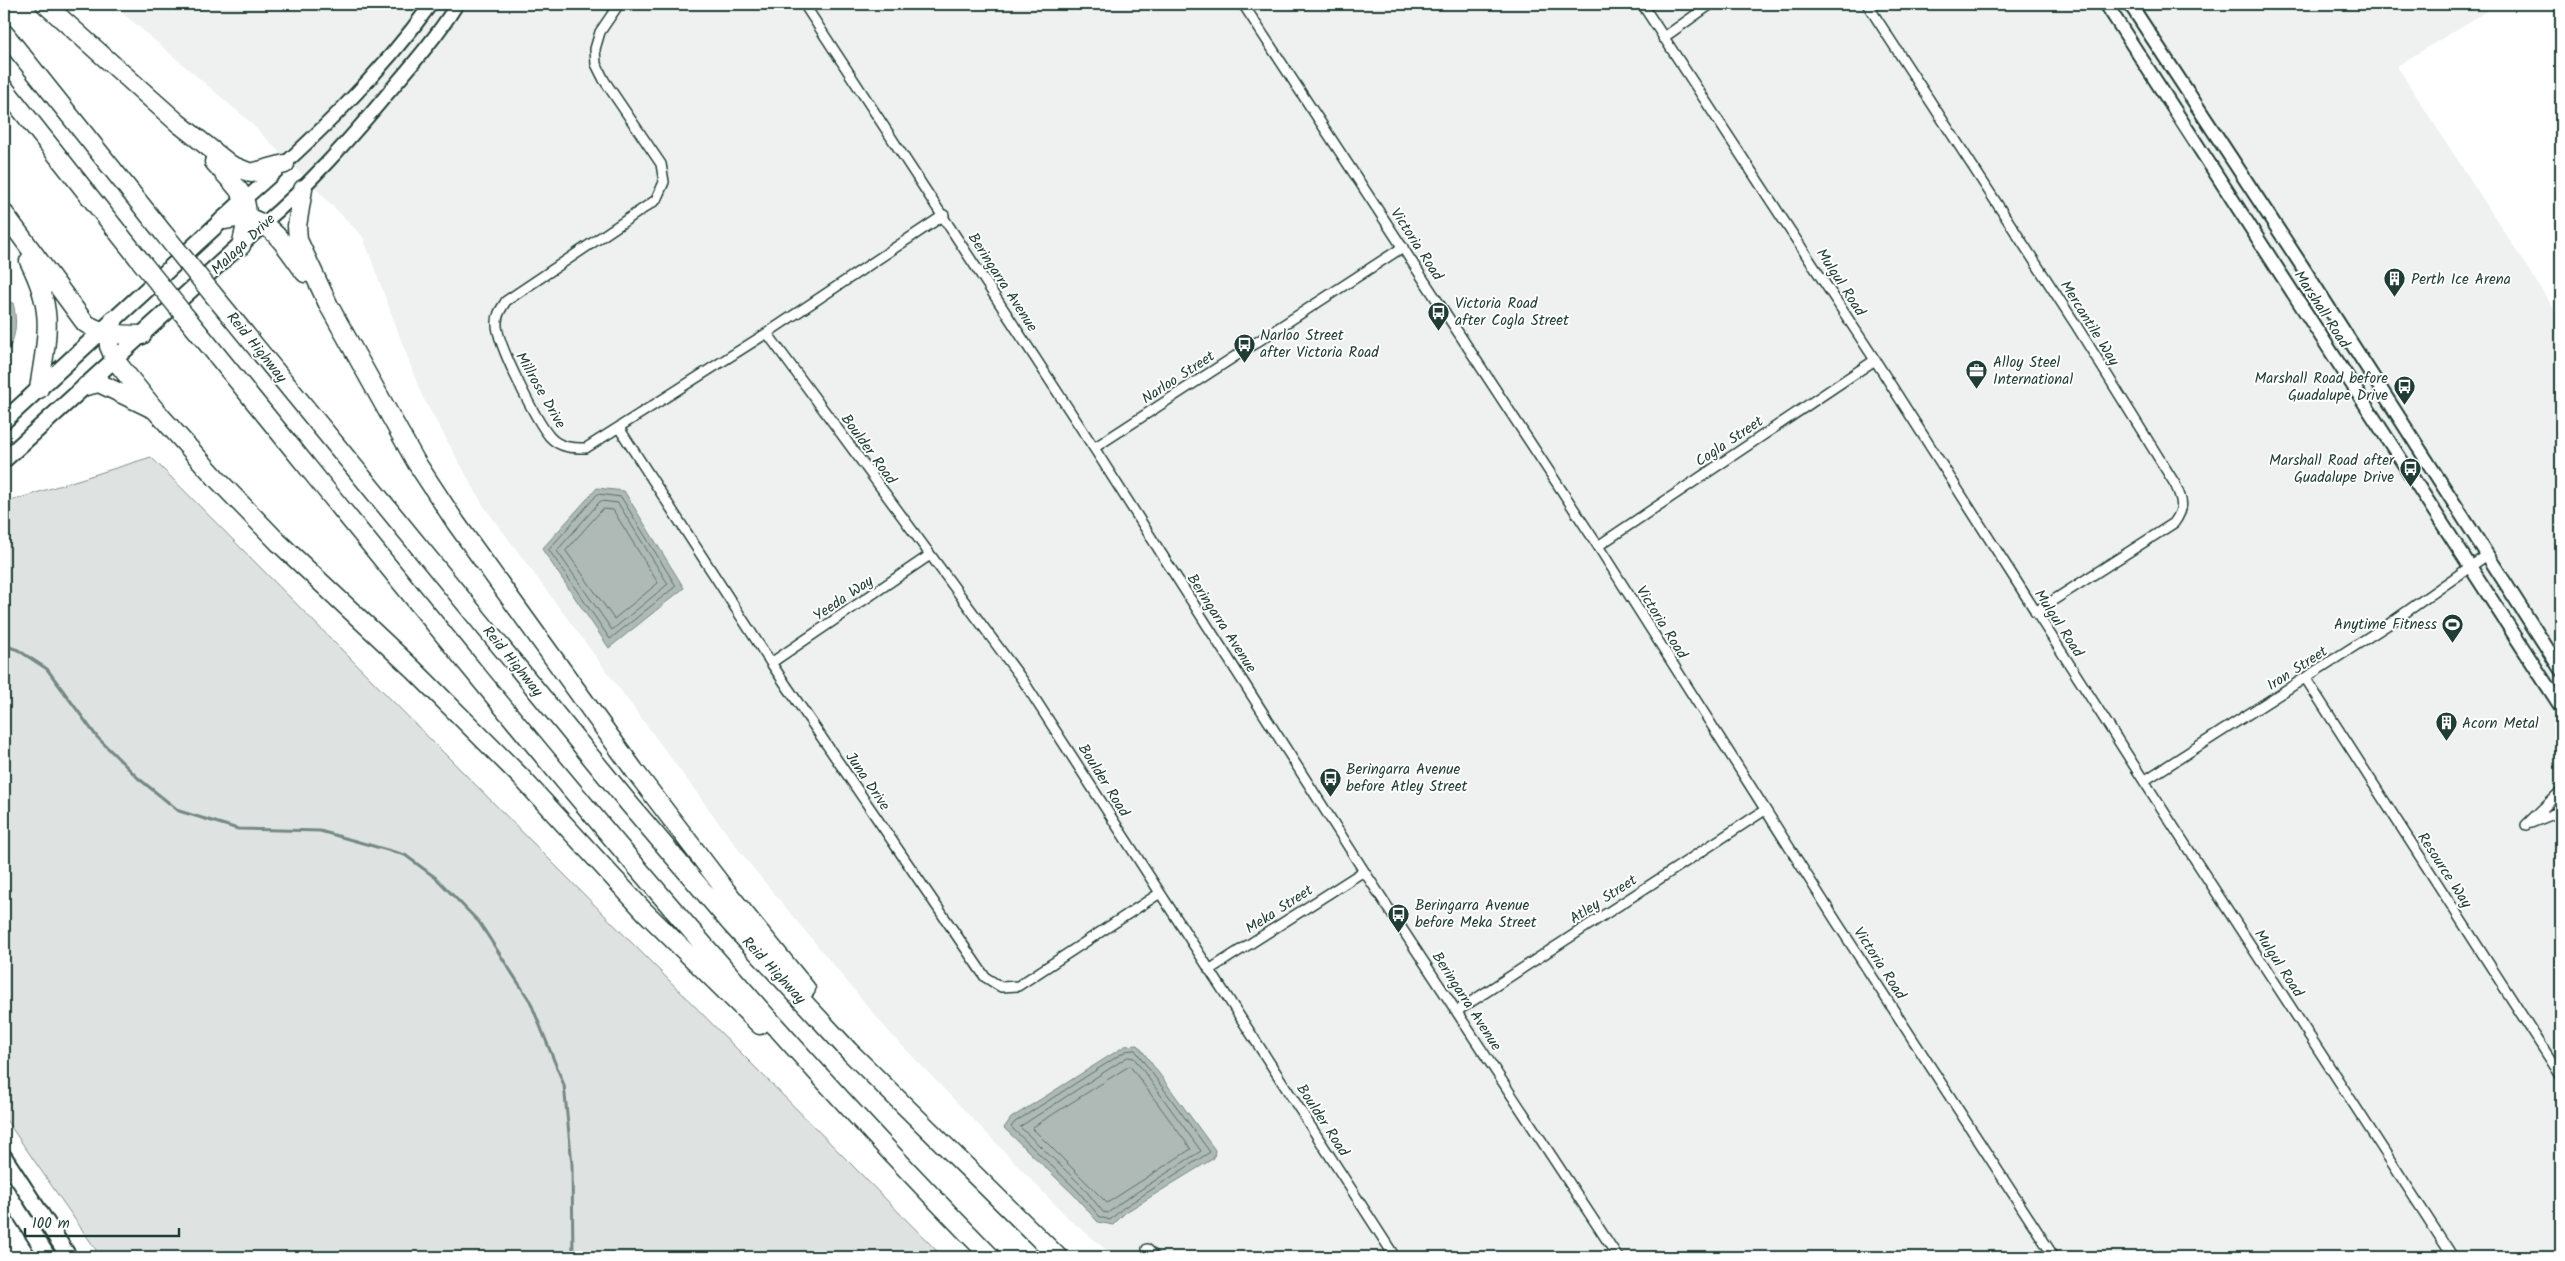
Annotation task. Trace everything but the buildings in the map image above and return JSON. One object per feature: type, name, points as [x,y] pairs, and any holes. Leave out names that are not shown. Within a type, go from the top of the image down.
[{"type":"highway","points":[[45,4],[214,153],[243,171],[251,173],[285,164]]},
{"type":"highway","name":"Reid Highway","points":[[4,33],[211,292],[650,829],[732,926],[849,1051],[1058,1257]]},
{"type":"highway","points":[[4,88],[185,316],[661,897],[878,1141]]},
{"type":"highway","points":[[178,123],[235,184],[246,199],[255,222]]},
{"type":"highway","points":[[303,189],[297,226],[298,240],[329,306],[416,462],[467,538],[634,770],[727,892],[900,1101]]},
{"type":"highway","points":[[4,213],[85,323],[142,335]]},
{"type":"highway","points":[[4,213],[41,286],[48,319],[39,389]]},
{"type":"highway","points":[[224,220],[255,222],[276,234],[329,306]]},
{"type":"highway","points":[[241,246],[255,222]]},
{"type":"highway","points":[[107,328],[109,346],[115,360],[156,411],[278,542],[414,670],[520,776],[645,912],[878,1141],[991,1257]]},
{"type":"highway","points":[[86,386],[99,383],[156,411]]},
{"type":"main road","name":"Malaga Drive","points":[[4,421],[330,122],[395,50],[430,4]]},
{"type":"main road","name":"Malaga Drive","points":[[255,222],[303,189],[346,144],[411,66],[457,4]]},
{"type":"main road","name":"Marshall Road","points":[[2106,4],[2561,706]]},
{"type":"main road","name":"Marshall Road","points":[[2130,4],[2302,266],[2561,670]]},
{"type":"main road","name":"Malaga Drive","points":[[4,460],[241,246]]},
{"type":"main road","points":[[4,1157],[69,1257]]},
{"type":"main road","points":[[4,1188],[48,1257]]},
{"type":"street","name":"Millrose Drive","points":[[619,4],[600,32],[595,49],[596,64],[604,80],[661,164],[664,182],[656,200],[506,301],[500,310],[497,322],[503,350],[550,438],[567,448],[586,448],[766,333],[944,215]]},
{"type":"street","name":"Beringarra Avenue","points":[[804,4],[944,215],[1364,871],[1618,1257]]},
{"type":"street","name":"Victoria Road","points":[[1244,4],[1598,546],[1765,810],[2054,1257]]},
{"type":"street","name":"Mulgul Road","points":[[1642,4],[1875,360],[2144,781],[2453,1257]]},
{"type":"street","points":[[1663,38],[1711,4]]},
{"type":"street","name":"Mercantile Way","points":[[1867,4],[2076,325],[2175,484],[2181,498],[2182,512],[2174,523],[2036,612]]},
{"type":"street","name":"Narloo Street","points":[[1094,448],[1403,247]]},
{"type":"street","name":"Boulder Road","points":[[766,333],[1024,682],[1395,1257]]},
{"type":"street","name":"Cogla Street","points":[[1598,546],[1875,360]]},
{"type":"street","name":"Juna Drive","points":[[618,428],[772,663],[985,977],[1001,987],[1018,986],[1160,893]]},
{"type":"street","name":"Yeeda Way","points":[[772,663],[930,556]]},
{"type":"street","name":"Iron Street","points":[[2144,781],[2306,679],[2487,556]]},
{"type":"street","name":"Resource Way","points":[[2306,679],[2561,1076]]},
{"type":"street","points":[[2561,791],[2526,825],[2561,811]]},
{"type":"street","name":"Atley Street","points":[[1457,1011],[1765,810]]},
{"type":"street","name":"Meka Street","points":[[1209,970],[1364,871]]},
{"type":"street","points":[[1148,1248],[1155,1257]]},
{"type":"shaded area","points":[[112,4],[2493,4],[2495,6],[2397,66],[2561,320],[2561,1257],[1115,1257],[1070,1220],[889,1032],[748,862],[483,505],[421,394],[363,237],[249,121]]},
{"type":"shaded area","points":[[151,457],[943,1257],[101,1257],[4,1117],[4,503]]},
{"type":"water","points":[[4,301],[13,303],[16,324],[11,344],[4,357]]},
{"type":"water","points":[[597,488],[624,491],[684,588],[609,648],[542,549]]},
{"type":"water","points":[[1138,1045],[1215,1150],[1214,1158],[1126,1212],[1113,1225],[1098,1222],[1074,1195],[1004,1128],[1011,1118],[1125,1046]]},
{"type":"waterway","points":[[4,645],[18,650],[47,669],[97,737],[138,778],[179,811],[238,829],[320,831],[405,855],[436,878],[479,922],[530,1001],[564,1085],[572,1164],[573,1257]]},
{"type":"place","name":"Perth Ice Arena","points":[[2395,298]]},
{"type":"place","name":"Victoria Road after Cogla Street","points":[[1439,331]]},
{"type":"place","name":"Narloo Street after Victoria Road","points":[[1244,363]]},
{"type":"place","name":"Alloy Steel International","points":[[1977,390]]},
{"type":"place","name":"Marshall Road before Guadalupe Drive","points":[[2404,406]]},
{"type":"place","name":"Marshall Road after Guadalupe Drive","points":[[2410,488]]},
{"type":"place","name":"Anytime Fitness","points":[[2453,643]]},
{"type":"place","name":"Acorn Metal","points":[[2446,742]]},
{"type":"place","name":"Beringarra Avenue before Atley Street","points":[[1330,797]]},
{"type":"place","name":"Beringarra Avenue before Meka Street","points":[[1399,933]]}]
